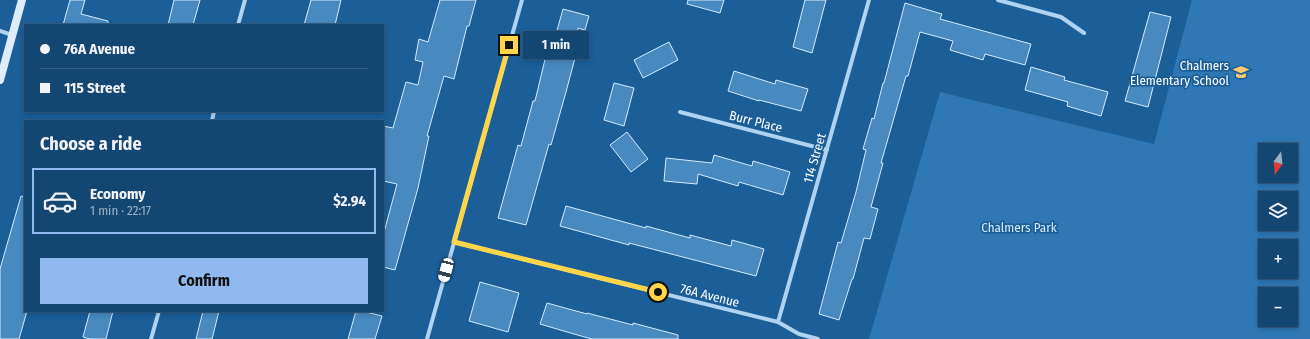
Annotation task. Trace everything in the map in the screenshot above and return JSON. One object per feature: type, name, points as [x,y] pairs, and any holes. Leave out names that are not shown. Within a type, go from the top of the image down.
[{"type":"street","points":[[0,80],[22,0]]},
{"type":"street","points":[[238,24],[245,0]]},
{"type":"street","points":[[427,339],[522,0]]},
{"type":"street","name":"114 Street","points":[[778,322],[869,0]]},
{"type":"street","points":[[998,0],[1061,17],[1084,33]]},
{"type":"street","points":[[0,31],[12,35]]},
{"type":"street","name":"Burr Place","points":[[680,112],[827,150]]},
{"type":"street","name":"76A Avenue","points":[[454,242],[778,322],[799,334],[818,339]]},
{"type":"street","points":[[151,339],[159,312]]},
{"type":"green space","name":"Chalmers Park","points":[[1192,0],[1310,0],[1310,339],[869,339],[940,92],[1154,144]]},
{"type":"building","points":[[70,0],[85,0],[81,14],[108,21],[108,24],[63,24]]},
{"type":"building","points":[[174,0],[200,0],[193,24],[168,24]]},
{"type":"building","points":[[311,0],[341,0],[335,24],[304,24]]},
{"type":"building","points":[[440,0],[476,0],[469,26],[467,26],[454,79],[444,76],[427,136],[429,136],[418,188],[395,270],[384,267],[384,232],[397,184],[384,181],[384,126],[393,128],[406,82],[418,85],[423,62],[415,60],[419,39],[428,42]]},
{"type":"building","points":[[688,0],[724,0],[720,13],[687,4]]},
{"type":"building","points":[[805,0],[826,0],[812,53],[793,47]]},
{"type":"building","points":[[905,3],[942,14],[940,19],[1031,44],[1025,65],[985,54],[983,60],[950,50],[953,41],[920,32],[881,163],[883,163],[871,207],[878,209],[870,239],[864,238],[853,279],[839,320],[819,314],[838,242],[841,243],[856,192],[866,150],[863,149],[872,118],[874,119]]},
{"type":"building","points":[[563,9],[589,16],[585,30],[578,28],[571,57],[575,58],[551,145],[549,144],[526,225],[498,218],[518,145],[521,146],[533,101],[535,101],[547,51],[551,52]]},
{"type":"building","points":[[1150,12],[1171,17],[1148,107],[1125,101]]},
{"type":"building","points":[[669,42],[678,60],[643,78],[634,60]]},
{"type":"building","points":[[1031,67],[1065,77],[1064,80],[1108,92],[1101,116],[1067,106],[1068,102],[1025,90]]},
{"type":"building","points":[[734,71],[775,84],[776,80],[808,89],[801,111],[759,101],[728,91]]},
{"type":"building","points":[[614,83],[634,88],[624,126],[604,120]]},
{"type":"building","points":[[627,132],[648,159],[631,172],[610,145]]},
{"type":"building","points":[[714,155],[752,166],[753,161],[790,172],[783,195],[739,182],[738,186],[698,174],[697,184],[664,181],[666,158],[712,163]]},
{"type":"building","points":[[21,196],[24,197],[24,312],[27,312],[19,339],[0,339],[0,269]]},
{"type":"building","points":[[566,206],[646,228],[646,226],[690,238],[690,235],[731,246],[732,240],[764,249],[756,276],[629,243],[629,245],[560,226]]},
{"type":"building","points":[[480,282],[519,293],[508,332],[469,321]]},
{"type":"building","points":[[547,303],[678,335],[678,339],[592,339],[540,324]]},
{"type":"building","points":[[90,312],[113,312],[106,339],[90,339],[83,337]]},
{"type":"building","points":[[203,312],[219,312],[212,339],[196,339]]},
{"type":"building","points":[[356,312],[366,312],[382,316],[375,339],[348,339]]},
{"type":"place","name":"Chalmers Elementary School","points":[[1241,72]]},
{"type":"route","points":[[509,45],[454,242],[658,292]]}]
